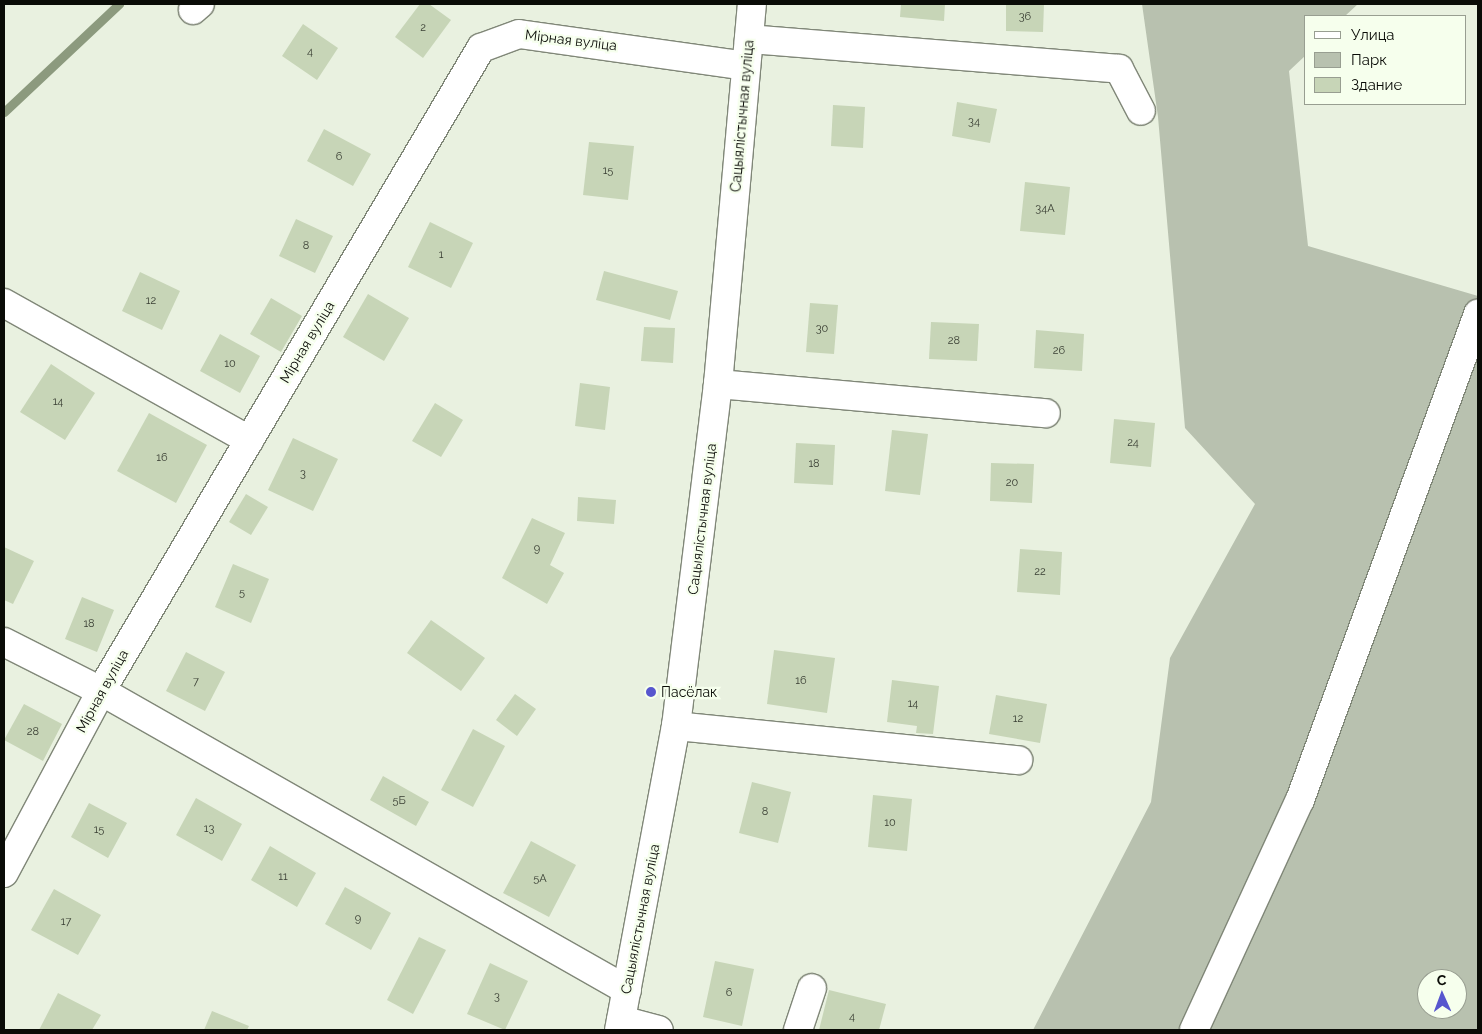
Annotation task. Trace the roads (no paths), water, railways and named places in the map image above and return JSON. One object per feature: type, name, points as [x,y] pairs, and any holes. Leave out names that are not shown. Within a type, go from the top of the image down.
[{"type":"street","name":"Сацыялістычная вуліца","points":[[620,1025],[676,726],[718,384],[752,4]]},
{"type":"street","name":"Мірная вуліца","points":[[4,873],[101,692],[481,48],[519,34],[746,66]]},
{"type":"street","points":[[749,39],[1119,69],[1141,111]]},
{"type":"street","points":[[4,303],[250,440]]},
{"type":"street","points":[[1194,1030],[1300,800],[1478,314]]},
{"type":"street","points":[[718,384],[1046,413]]},
{"type":"street","points":[[4,642],[101,692],[627,990]]},
{"type":"street","points":[[676,726],[1018,760]]},
{"type":"street","points":[[798,1030],[812,988]]},
{"type":"street","points":[[620,1025],[659,1030]]},
{"type":"waterway","points":[[4,112],[119,4]]},
{"type":"place","name":"Пасёлак","points":[[651,692]]}]
